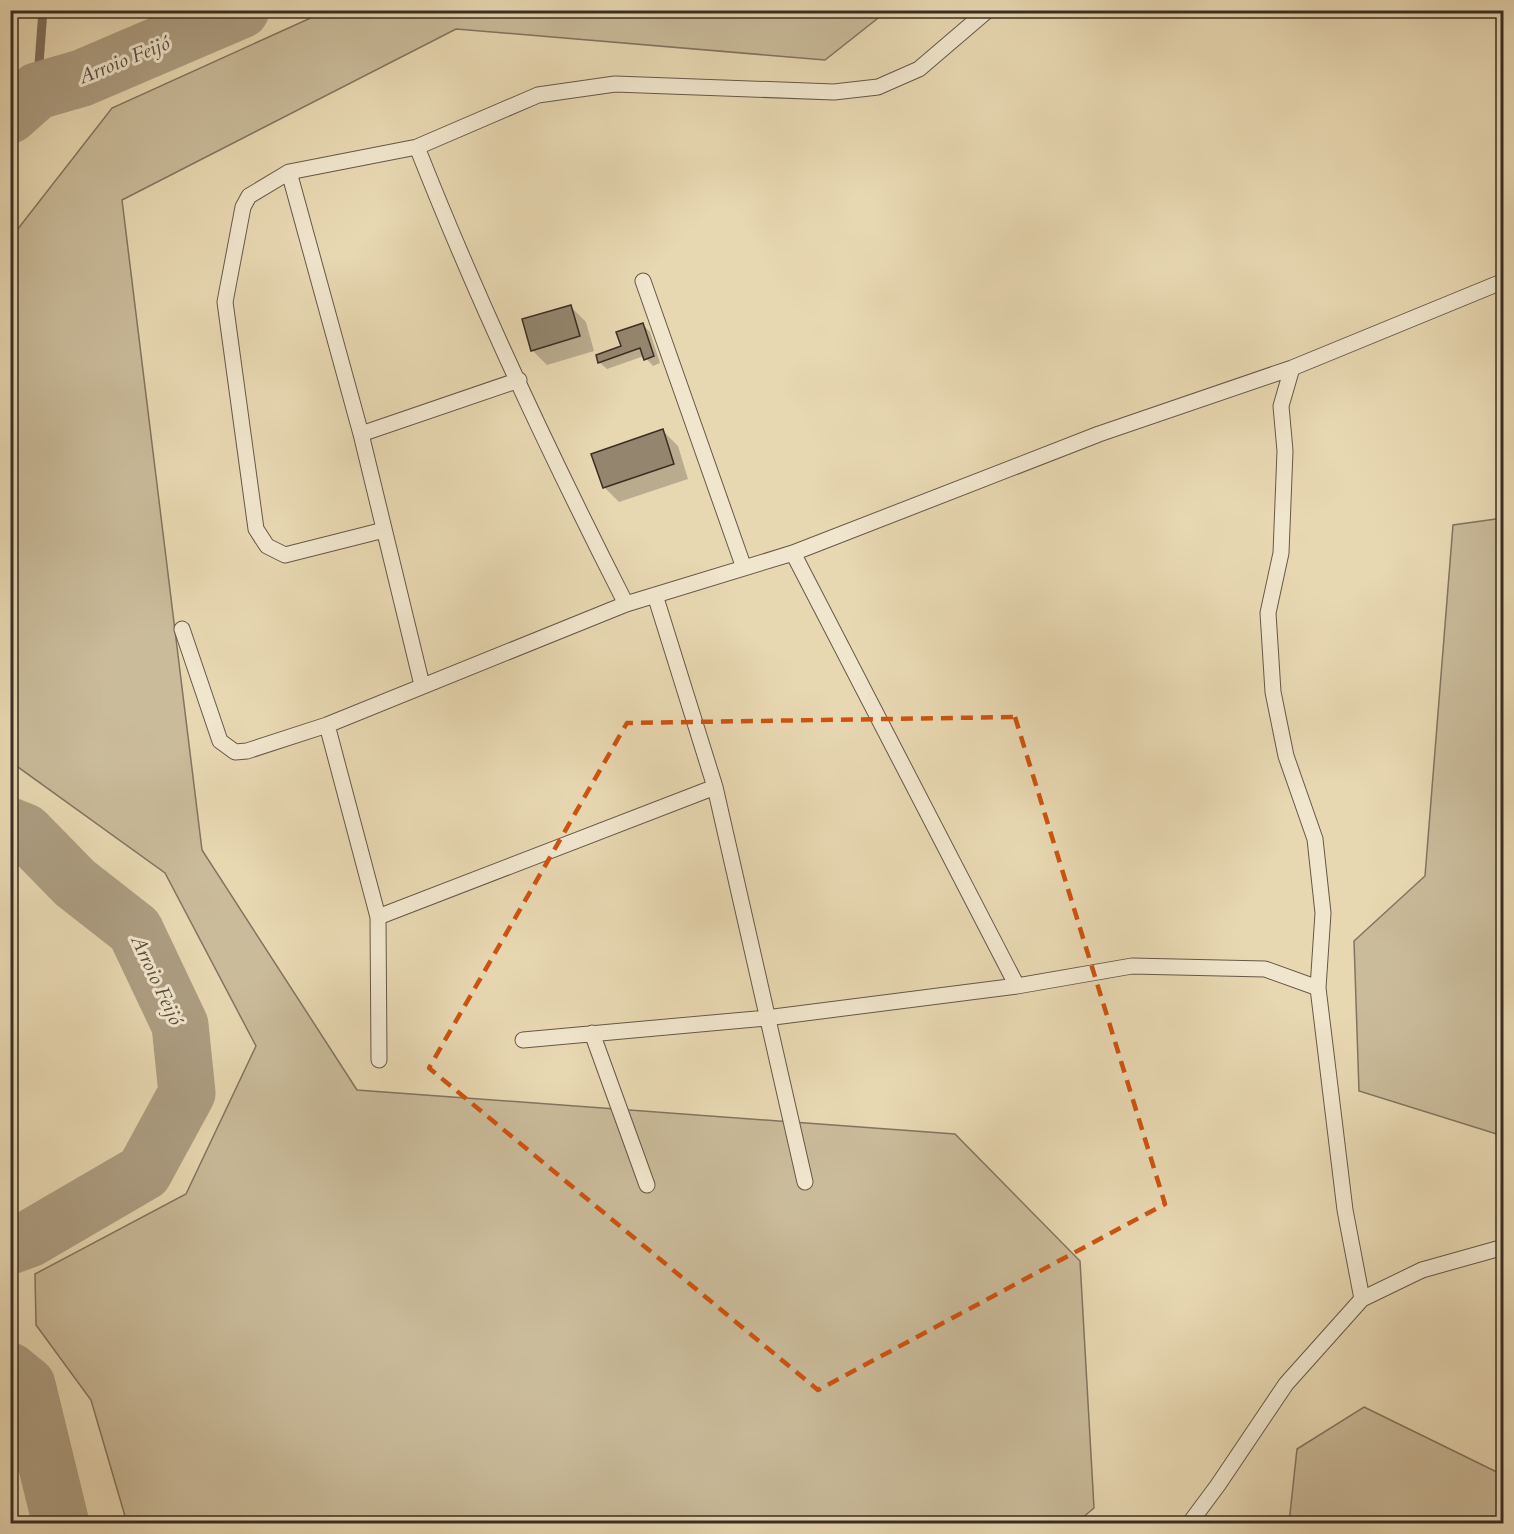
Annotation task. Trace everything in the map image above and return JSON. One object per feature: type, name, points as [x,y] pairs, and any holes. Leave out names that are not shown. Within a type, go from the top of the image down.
[{"type":"lane","points":[[384,530],[285,555],[267,546],[256,529],[225,302],[243,207],[249,196],[289,172],[417,147],[538,95],[615,84],[834,92],[878,87],[919,69],[988,10]]},
{"type":"lane","points":[[417,147],[465,268],[575,504],[626,604]]},
{"type":"lane","points":[[289,172],[361,434],[422,685]]},
{"type":"lane","points":[[642,281],[744,568]]},
{"type":"lane","points":[[182,628],[220,741],[235,752],[247,751],[327,725],[626,604],[793,553],[1099,434],[1292,368],[1503,281]]},
{"type":"lane","points":[[1292,368],[1281,406],[1285,451],[1281,553],[1268,613],[1273,692],[1286,756],[1315,838],[1323,913],[1318,988],[1345,1210],[1362,1299]]},
{"type":"lane","points":[[361,434],[519,380]]},
{"type":"lane","points":[[793,553],[1017,986]]},
{"type":"lane","points":[[655,595],[715,787],[805,1182]]},
{"type":"lane","points":[[327,725],[378,917],[379,1060]]},
{"type":"lane","points":[[378,917],[715,787]]},
{"type":"lane","points":[[523,1040],[766,1018],[1017,986],[1132,966],[1265,969],[1318,988]]},
{"type":"lane","points":[[592,1033],[647,1185]]},
{"type":"lane","points":[[1189,1524],[1286,1384],[1362,1299],[1422,1270],[1503,1247]]},
{"type":"highlighted area","points":[[1015,717],[1165,1204],[818,1390],[429,1068],[627,723]]},
{"type":"shaded area","points":[[326,11],[887,11],[825,60],[456,29],[122,200],[202,850],[357,1090],[955,1134],[1080,1261],[1094,1508],[1075,1524],[127,1523],[91,1400],[36,1325],[35,1274],[186,1194],[256,1046],[165,873],[11,762],[10,239],[112,108]]},
{"type":"shaded area","points":[[1504,518],[1503,1136],[1359,1091],[1354,941],[1425,876],[1453,525]]},
{"type":"shaded area","points":[[1364,1407],[1503,1475],[1503,1523],[1289,1523],[1297,1449]]},
{"type":"building","points":[[571,305],[580,336],[531,351],[522,319]]},
{"type":"building","points":[[643,323],[654,356],[644,360],[640,348],[598,363],[596,355],[621,346],[616,332]]},
{"type":"building","points":[[663,429],[674,464],[603,488],[591,454]]},
{"type":"waterway","points":[[37,91],[43,10]]},
{"type":"waterway","name":"Arroio Feijó","points":[[10,115],[37,91],[82,78],[241,10]]},
{"type":"waterway","name":"Arroio Feijó","points":[[10,826],[25,832],[75,883],[135,930],[180,1025],[187,1093],[144,1172],[29,1239],[10,1246]]},
{"type":"waterway","name":"Arroio Feijó","points":[[10,1371],[27,1385],[61,1524]]}]
